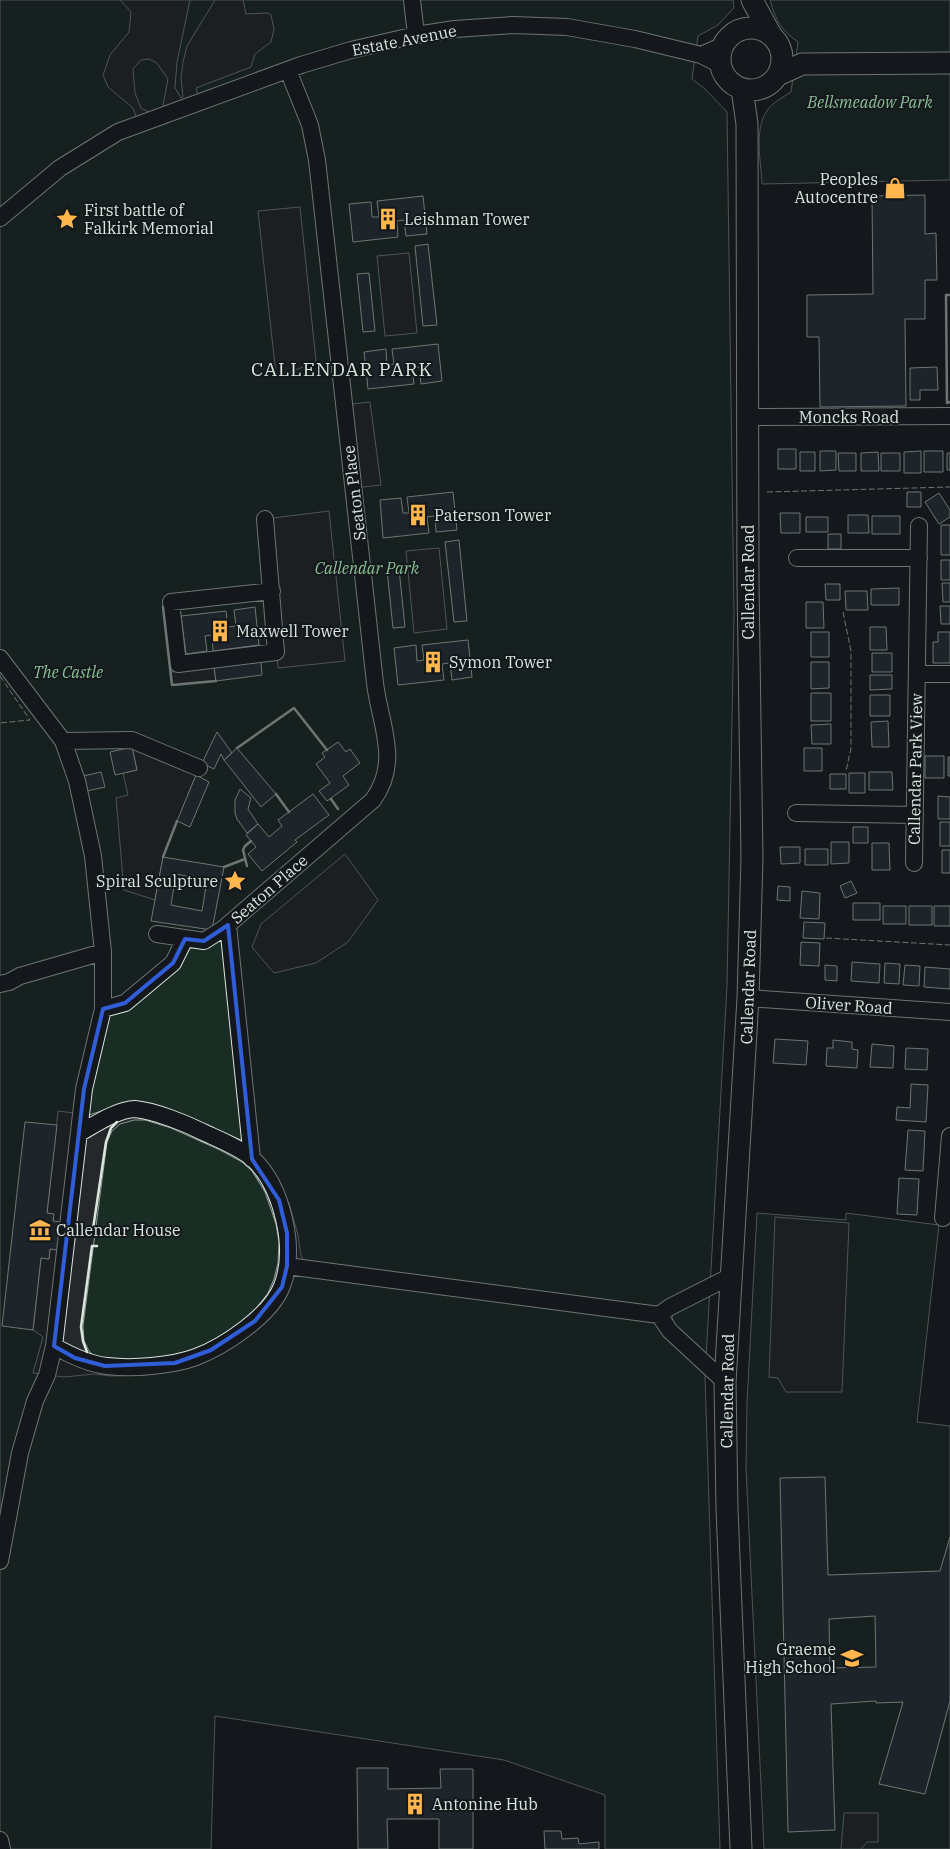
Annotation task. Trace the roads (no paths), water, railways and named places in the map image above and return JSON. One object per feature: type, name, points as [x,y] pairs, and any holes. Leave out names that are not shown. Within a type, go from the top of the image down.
[{"type":"main road","points":[[748,0],[727,47],[728,80],[751,89],[767,86],[778,75],[802,64],[950,63]]},
{"type":"main road","points":[[752,0],[776,42],[781,67],[778,75]]},
{"type":"main road","points":[[727,47],[755,28],[763,30],[802,64]]},
{"type":"main road","name":"Callendar Road","points":[[741,1849],[727,1509],[725,1382],[748,998],[752,858],[747,124],[751,89]]},
{"type":"street","points":[[412,0],[416,35]]},
{"type":"street","name":"Estate Avenue","points":[[0,218],[60,168],[118,132],[288,70],[351,50],[416,35],[454,29],[513,25],[567,27],[635,39],[701,55],[727,47]]},
{"type":"street","name":"Seaton Place","points":[[158,934],[204,941],[228,925],[373,800],[379,792],[387,768],[388,740],[377,700],[317,160],[310,124],[288,70]]},
{"type":"street","name":"Moncks Road","points":[[748,418],[950,416]]},
{"type":"street","points":[[264,519],[272,591],[276,652],[178,664],[171,602],[272,591]]},
{"type":"street","name":"Callendar Park View","points":[[914,863],[919,526]]},
{"type":"street","points":[[797,558],[919,558]]},
{"type":"street","points":[[0,658],[62,741],[77,781],[92,856],[103,952],[103,1009],[84,1089],[54,1346],[48,1375],[35,1401],[20,1453],[0,1561]]},
{"type":"street","name":"Callendar Park View","points":[[917,674],[950,674]]},
{"type":"street","points":[[62,741],[132,740],[199,768]]},
{"type":"street","points":[[796,814],[915,814]]},
{"type":"street","points":[[228,925],[252,1158]]},
{"type":"street","points":[[103,1009],[125,1003],[173,963],[185,939]]},
{"type":"street","points":[[0,984],[20,976],[103,952]]},
{"type":"street","name":"Oliver Road","points":[[748,998],[950,1012]]},
{"type":"street","points":[[54,1346],[75,1358],[106,1366],[175,1363],[196,1357],[232,1338],[255,1321],[282,1287],[287,1266],[287,1233],[279,1200],[273,1186],[252,1158],[225,1142],[189,1125],[165,1116],[134,1109],[114,1114],[80,1132]]},
{"type":"street","points":[[943,1218],[950,1136]]},
{"type":"street","points":[[287,1266],[659,1314],[731,1276]]},
{"type":"street","points":[[659,1314],[670,1332],[725,1382]]},
{"type":"street","points":[[0,1840],[2,1849]]},
{"type":"place","name":"Peoples Autocentre","points":[[895,188]]},
{"type":"place","name":"First battle of Falkirk Memorial","points":[[67,219]]},
{"type":"place","name":"Leishman Tower","points":[[388,219]]},
{"type":"place","name":"Paterson Tower","points":[[418,515]]},
{"type":"place","name":"Maxwell Tower","points":[[220,631]]},
{"type":"place","name":"Symon Tower","points":[[433,662]]},
{"type":"place","name":"Spiral Sculpture","points":[[235,881]]},
{"type":"place","name":"Callendar House","points":[[40,1230]]},
{"type":"place","name":"Graeme High School","points":[[852,1658]]},
{"type":"place","name":"Antonine Hub","points":[[415,1804]]},
{"type":"district","name":"CALLENDAR PARK","points":[[342,369]]},
{"type":"park label","name":"Bellsmeadow Park","points":[[870,102]]},
{"type":"park label","name":"Callendar Park","points":[[367,568]]},
{"type":"park label","name":"The Castle","points":[[68,672]]}]
